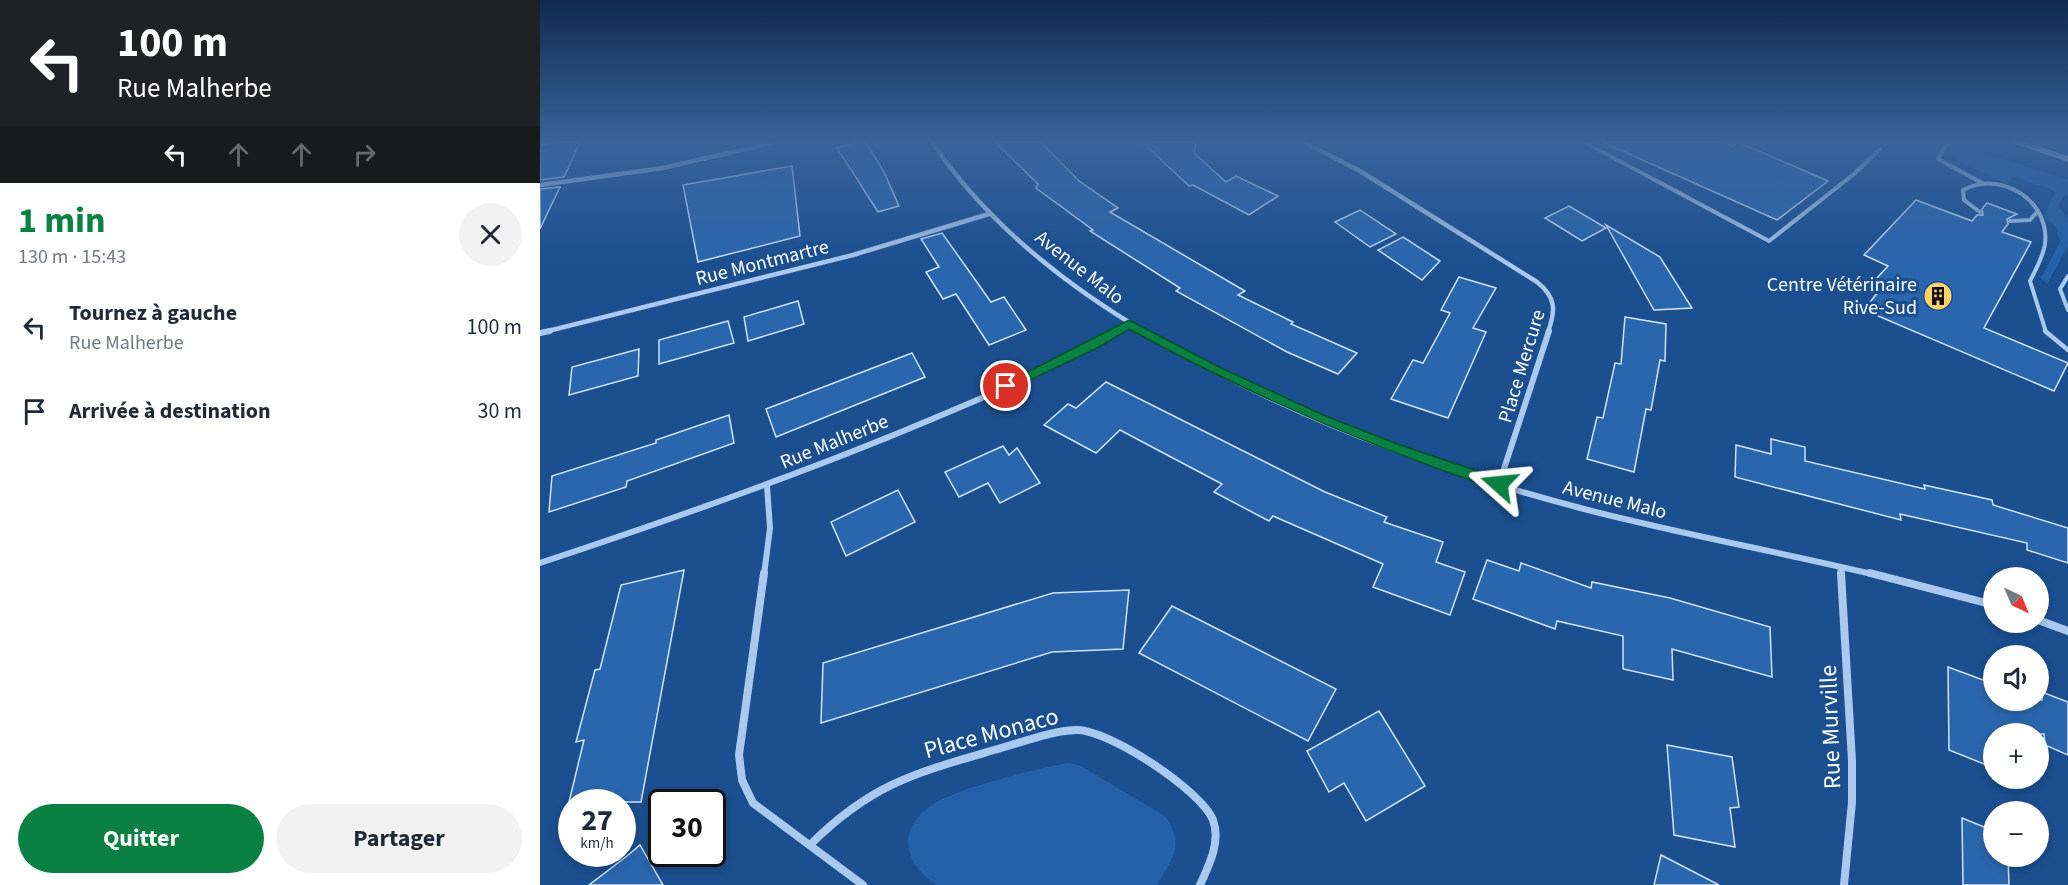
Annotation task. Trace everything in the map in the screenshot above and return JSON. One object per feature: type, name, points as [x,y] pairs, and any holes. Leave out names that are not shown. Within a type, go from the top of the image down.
[{"type":"street","name":"Avenue Malo","points":[[962,183],[989,214],[1082,291],[1129,324],[1214,370],[1366,438],[1499,484],[1646,524],[1900,580],[1983,602]]},
{"type":"street","name":"Place Mercure","points":[[1380,183],[1537,282],[1553,298],[1556,307],[1553,318],[1499,484]]},
{"type":"street","name":"Rue Montmartre","points":[[540,333],[854,255],[989,214]]},
{"type":"street","name":"Rue Malherbe","points":[[540,564],[766,486],[968,404],[1095,344],[1129,324]]},
{"type":"street","points":[[766,486],[770,528],[738,755],[739,776],[744,790],[753,803],[863,885]]},
{"type":"street","name":"Rue Murville","points":[[1841,568],[1852,761],[1852,802],[1844,885]]},
{"type":"street","points":[[2049,624],[2068,631]]},
{"type":"street","name":"Place Monaco","points":[[810,845],[838,818],[866,797],[900,780],[935,766],[1051,734],[1078,730],[1095,732],[1187,786],[1203,801],[1214,821],[1216,843],[1208,872],[1200,885]]},
{"type":"lane","points":[[1661,183],[1769,241],[1842,183]]},
{"type":"lane","points":[[1980,212],[1964,200],[1962,192],[1970,185],[1984,184],[2020,191],[2038,211],[2046,225],[2048,248],[2030,281],[2045,332],[2068,350]]},
{"type":"lane","points":[[2010,221],[2030,220],[2038,211]]},
{"type":"lane","points":[[2060,289],[2068,276]]},
{"type":"lane","points":[[2060,289],[2068,293]]},
{"type":"lane","points":[[2060,289],[2068,310]]},
{"type":"shaded area","points":[[2033,183],[2068,183],[2068,196],[2065,195],[2058,206],[2068,218],[2068,246],[2047,284],[2041,278],[2060,242],[2056,227],[2044,216],[2055,191]]},
{"type":"shaded area","points":[[1070,763],[1081,766],[1165,816],[1174,835],[1175,851],[1157,885],[936,885],[916,866],[908,845],[909,835],[913,824],[933,804],[1000,779]]},
{"type":"building","points":[[794,183],[800,236],[698,262],[683,185]]},
{"type":"building","points":[[860,183],[889,183],[899,206],[878,212]]},
{"type":"building","points":[[1082,183],[1118,208],[1110,212],[1245,291],[1238,295],[1293,322],[1291,324],[1357,353],[1338,374],[1287,352],[1176,291],[1180,288],[1090,231],[1093,230],[1036,188],[1038,184]]},
{"type":"building","points":[[1186,183],[1251,183],[1278,196],[1249,215],[1193,185],[1189,186]]},
{"type":"building","points":[[1695,183],[1825,183],[1777,220]]},
{"type":"building","points":[[560,187],[540,229],[540,189]]},
{"type":"building","name":"Centre Vétérinaire Rive-Sud","points":[[1916,200],[1972,221],[1977,215],[1983,215],[1982,209],[1987,203],[2017,214],[2007,219],[2008,224],[2002,232],[2031,242],[1984,328],[2068,363],[2054,391],[1864,310],[1885,283],[1876,279],[1888,266],[1864,255]]},
{"type":"building","points":[[1569,206],[1606,228],[1582,241],[1545,218]]},
{"type":"building","points":[[1360,210],[1396,234],[1370,247],[1335,222]]},
{"type":"building","points":[[1606,225],[1660,257],[1692,308],[1654,310]]},
{"type":"building","points":[[942,233],[991,302],[1004,297],[1026,330],[989,345],[956,294],[943,299],[926,272],[939,267],[921,239]]},
{"type":"building","points":[[1403,237],[1440,261],[1422,280],[1378,250]]},
{"type":"building","points":[[1459,277],[1496,288],[1473,328],[1486,332],[1448,418],[1391,399],[1413,360],[1423,363],[1450,313],[1441,310]]},
{"type":"building","points":[[798,301],[804,324],[748,341],[744,317]]},
{"type":"building","points":[[1625,317],[1666,324],[1665,361],[1660,360],[1651,410],[1646,409],[1634,472],[1587,459],[1597,417],[1603,418],[1615,363],[1621,364]]},
{"type":"building","points":[[728,321],[734,343],[659,364],[659,340]]},
{"type":"building","points":[[639,349],[638,376],[569,395],[572,367]]},
{"type":"building","points":[[912,353],[925,377],[776,437],[766,409]]},
{"type":"building","points":[[1106,382],[1325,492],[1387,517],[1384,522],[1443,542],[1436,562],[1465,572],[1450,615],[1373,587],[1383,564],[1273,516],[1269,521],[1214,492],[1222,484],[1120,430],[1096,453],[1044,425],[1068,404],[1076,408]]},
{"type":"building","points":[[729,415],[734,443],[627,481],[626,487],[549,512],[552,476],[656,443],[656,440]]},
{"type":"building","points":[[1771,439],[1805,447],[1805,461],[1925,489],[1924,485],[1992,500],[1993,505],[2068,528],[2068,563],[2027,550],[2027,543],[1900,514],[1901,520],[1735,477],[1736,445],[1771,454]]},
{"type":"building","points":[[1003,446],[1009,455],[1017,448],[1040,483],[1000,503],[988,483],[959,497],[945,472]]},
{"type":"building","points":[[898,490],[915,522],[846,556],[831,522]]},
{"type":"building","points":[[1487,560],[1519,571],[1521,563],[1591,588],[1592,582],[1670,598],[1770,627],[1772,677],[1672,649],[1673,680],[1623,669],[1623,636],[1557,621],[1555,629],[1473,599]]},
{"type":"building","points":[[684,570],[641,802],[636,802],[636,789],[572,789],[584,740],[576,742],[595,670],[600,669],[621,585]]},
{"type":"building","points":[[1129,590],[1123,649],[1052,652],[821,723],[823,663],[1053,593]]},
{"type":"building","points":[[1172,606],[1336,689],[1308,741],[1139,653]]},
{"type":"building","points":[[1948,667],[1983,680],[1983,711],[2049,711],[2049,695],[2068,702],[2068,755],[2049,747],[2049,723],[1983,723],[1983,764],[1949,750]]},
{"type":"building","points":[[1379,711],[1425,786],[1366,821],[1344,783],[1329,792],[1307,751]]},
{"type":"building","points":[[1667,745],[1732,757],[1739,807],[1730,808],[1735,847],[1674,835]]},
{"type":"building","points":[[1962,818],[1983,827],[1983,867],[2008,867],[2009,885],[1963,885]]},
{"type":"building","points":[[640,845],[648,859],[648,867],[653,867],[663,885],[589,885],[613,867],[636,867],[636,848]]},
{"type":"building","points":[[1661,855],[1719,885],[1654,885]]},
{"type":"place","name":"Centre Vétérinaire Rive-Sud","points":[[1938,296]]},
{"type":"route","points":[[1006,386],[1095,344],[1129,324],[1214,370],[1318,418],[1395,448],[1499,484]]}]
